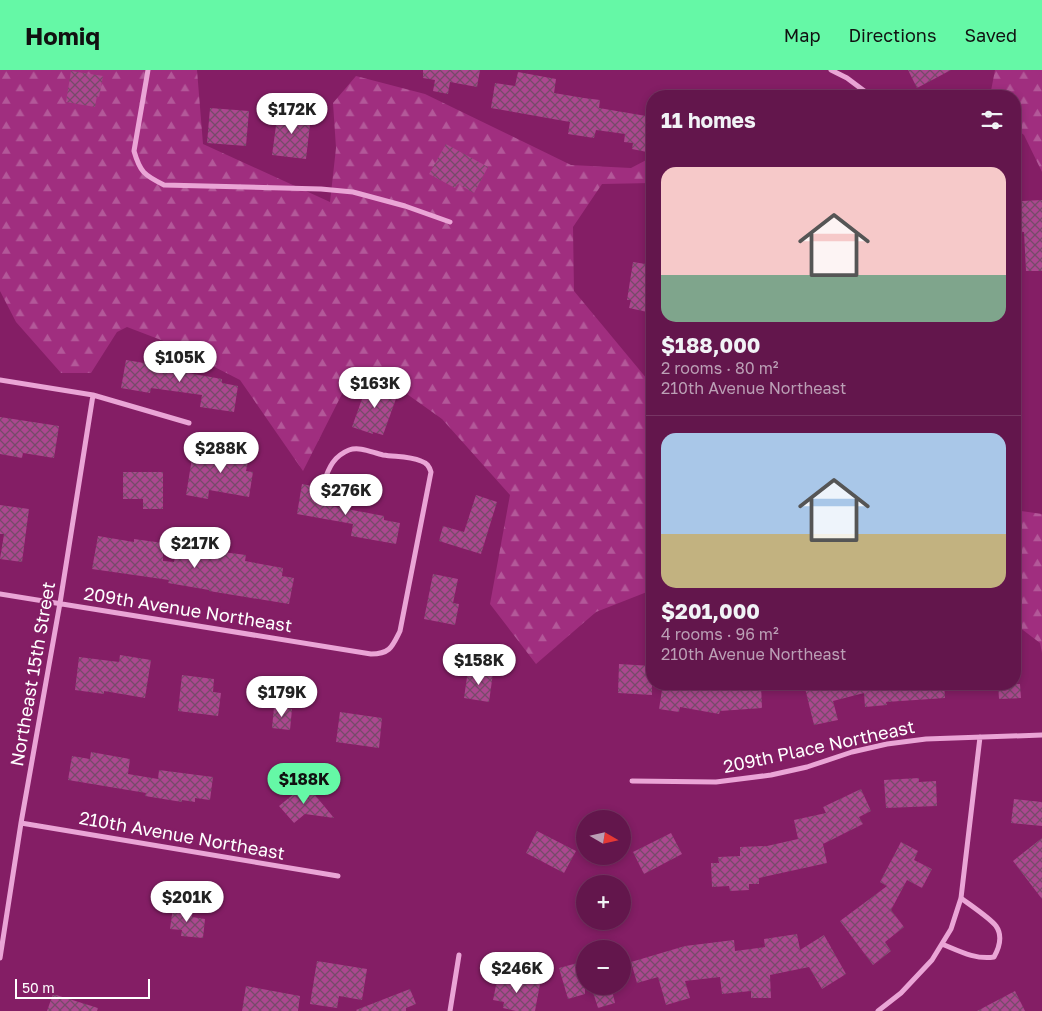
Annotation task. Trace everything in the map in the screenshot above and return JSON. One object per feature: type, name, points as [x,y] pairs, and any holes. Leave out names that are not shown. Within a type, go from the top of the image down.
[{"type":"street","points":[[148,70],[134,150],[138,163],[147,176],[164,185],[321,188],[353,192],[405,206],[450,222]]},
{"type":"street","points":[[831,70],[847,78],[863,90]]},
{"type":"street","points":[[0,380],[93,395],[189,423]]},
{"type":"street","name":"Northeast 15th Street","points":[[0,958],[60,604],[93,395]]},
{"type":"street","name":"209th Avenue Northeast","points":[[0,594],[371,654],[381,654],[388,651],[400,631],[431,472],[428,465],[421,461],[403,456],[384,455],[365,450],[351,449],[337,456],[329,465],[324,482]]},
{"type":"street","name":"209th Place Northeast","points":[[632,780],[716,782],[771,775],[807,767],[852,752],[887,744],[926,739],[1042,735]]},
{"type":"street","points":[[878,1011],[901,993],[932,960],[951,928],[961,898],[980,737]]},
{"type":"street","name":"210th Avenue Northeast","points":[[22,823],[338,876]]},
{"type":"street","points":[[942,944],[965,954],[985,958],[994,956],[999,948],[1000,938],[997,927],[961,898]]},
{"type":"street","points":[[450,1011],[459,955]]},
{"type":"green space","points":[[0,70],[197,70],[203,144],[330,202],[336,148],[333,103],[356,76],[425,94],[571,165],[631,168],[646,160],[646,183],[602,184],[573,227],[574,291],[646,378],[646,592],[596,612],[536,664],[490,604],[510,495],[442,419],[376,372],[343,392],[303,471],[240,380],[197,358],[182,348],[127,327],[117,332],[91,373],[61,373],[16,322],[0,291]]},
{"type":"green space","points":[[995,70],[1042,70],[1042,172],[1024,135],[1021,133],[1021,90],[991,90]]},
{"type":"green space","points":[[1021,511],[1042,514],[1042,653],[1040,643],[1021,629]]},
{"type":"building","points":[[423,70],[480,70],[477,87],[450,82],[448,94],[433,91],[435,80],[423,78]]},
{"type":"building","points":[[908,70],[951,70],[917,88]]},
{"type":"building","points":[[71,71],[103,76],[95,107],[66,102]]},
{"type":"building","points":[[518,72],[556,79],[554,93],[600,100],[599,108],[646,116],[646,152],[632,149],[633,143],[624,142],[625,134],[596,130],[594,138],[568,134],[570,122],[491,108],[495,83],[515,86]]},
{"type":"building","points":[[210,108],[249,111],[246,146],[207,143]]},
{"type":"building","points":[[278,111],[311,116],[306,159],[272,155]]},
{"type":"building","points":[[446,144],[488,167],[474,193],[458,184],[455,188],[429,174]]},
{"type":"building","points":[[1042,200],[1042,271],[1026,271],[1024,232],[1021,232],[1022,201]]},
{"type":"building","points":[[633,262],[646,264],[646,312],[629,308],[631,300],[627,300]]},
{"type":"building","points":[[126,360],[162,366],[163,361],[189,365],[188,373],[222,379],[222,383],[238,386],[234,412],[200,407],[202,395],[151,388],[150,393],[121,388]]},
{"type":"building","points":[[368,382],[398,393],[383,435],[373,432],[373,434],[352,427]]},
{"type":"building","points":[[0,417],[59,426],[54,458],[23,453],[22,458],[0,454]]},
{"type":"building","points":[[232,444],[251,447],[246,471],[253,472],[249,497],[209,490],[208,499],[186,495],[193,452],[230,458]]},
{"type":"building","points":[[123,472],[163,472],[163,509],[143,509],[143,499],[123,499]]},
{"type":"building","points":[[302,484],[333,490],[331,506],[384,516],[384,520],[400,523],[396,544],[351,536],[353,524],[297,514]]},
{"type":"building","points":[[476,495],[497,502],[481,554],[439,541],[443,526],[464,532]]},
{"type":"building","points":[[0,505],[29,509],[22,562],[0,559],[4,534],[0,534]]},
{"type":"building","points":[[98,536],[134,542],[134,539],[163,543],[163,561],[174,562],[177,546],[246,555],[245,561],[283,568],[282,576],[294,578],[289,604],[168,583],[169,580],[92,569]]},
{"type":"building","points":[[433,574],[458,579],[453,603],[459,604],[455,625],[424,619]]},
{"type":"building","points":[[120,655],[151,660],[145,698],[104,691],[104,694],[75,690],[79,657],[119,662]]},
{"type":"building","points":[[619,664],[646,666],[646,690],[652,690],[652,695],[618,693]]},
{"type":"building","points":[[468,670],[493,673],[489,702],[464,698]]},
{"type":"building","points":[[182,675],[214,679],[213,692],[221,693],[218,716],[178,711]]},
{"type":"building","points":[[662,690],[761,690],[762,708],[720,711],[719,714],[680,707],[679,712],[659,709]]},
{"type":"building","points":[[805,690],[944,690],[945,698],[886,702],[887,705],[865,707],[864,693],[833,701],[838,720],[814,725]]},
{"type":"building","points":[[998,690],[1020,690],[1021,698],[999,699]]},
{"type":"building","points":[[274,707],[292,709],[290,730],[272,728]]},
{"type":"building","points":[[340,712],[382,718],[379,748],[336,742]]},
{"type":"building","points":[[91,752],[130,759],[128,774],[158,779],[159,770],[213,777],[210,800],[195,798],[195,802],[182,800],[182,802],[145,796],[146,793],[68,780],[72,756],[90,759]]},
{"type":"building","points":[[919,778],[919,782],[936,781],[937,806],[886,808],[884,780]]},
{"type":"building","points":[[306,784],[334,818],[305,814],[294,823],[279,806]]},
{"type":"building","points":[[861,789],[871,811],[859,817],[863,824],[823,844],[827,863],[759,878],[759,884],[749,884],[749,890],[730,891],[729,886],[712,887],[711,863],[719,863],[718,857],[740,856],[740,847],[767,846],[798,839],[794,820],[826,813],[823,807]]},
{"type":"building","points":[[1014,799],[1042,802],[1042,826],[1011,823]]},
{"type":"building","points":[[537,831],[576,851],[564,873],[526,853]]},
{"type":"building","points":[[671,833],[682,854],[644,874],[633,852]]},
{"type":"building","points":[[1042,838],[1042,899],[1013,861]]},
{"type":"building","points":[[901,842],[918,851],[914,860],[932,869],[922,888],[907,880],[891,910],[904,927],[885,942],[891,951],[873,965],[840,921],[887,886],[880,882]]},
{"type":"building","points":[[173,907],[193,909],[192,917],[205,919],[203,938],[181,936],[182,930],[170,929]]},
{"type":"building","points":[[797,934],[800,950],[824,935],[846,974],[822,989],[809,967],[770,975],[771,998],[751,998],[751,991],[722,994],[720,977],[685,981],[690,998],[666,1005],[658,977],[637,983],[631,962],[685,946],[734,940],[735,951],[765,947],[764,939]]},
{"type":"building","points":[[317,961],[367,969],[362,1000],[339,996],[337,1008],[310,1004]]},
{"type":"building","points":[[576,963],[576,995],[582,995],[568,999],[559,968]]},
{"type":"building","points":[[498,976],[540,984],[535,1011],[516,1011],[503,1008],[504,1002],[493,1000]]},
{"type":"building","points":[[246,986],[300,996],[298,1011],[242,1011]]},
{"type":"building","points":[[410,989],[416,1004],[406,1008],[406,1011],[356,1010]]},
{"type":"building","points":[[1015,991],[1025,1011],[977,1011]]},
{"type":"building","points":[[53,994],[98,1008],[97,1011],[47,1011]]},
{"type":"building","points":[[594,995],[613,995],[615,1003],[598,1008]]}]
